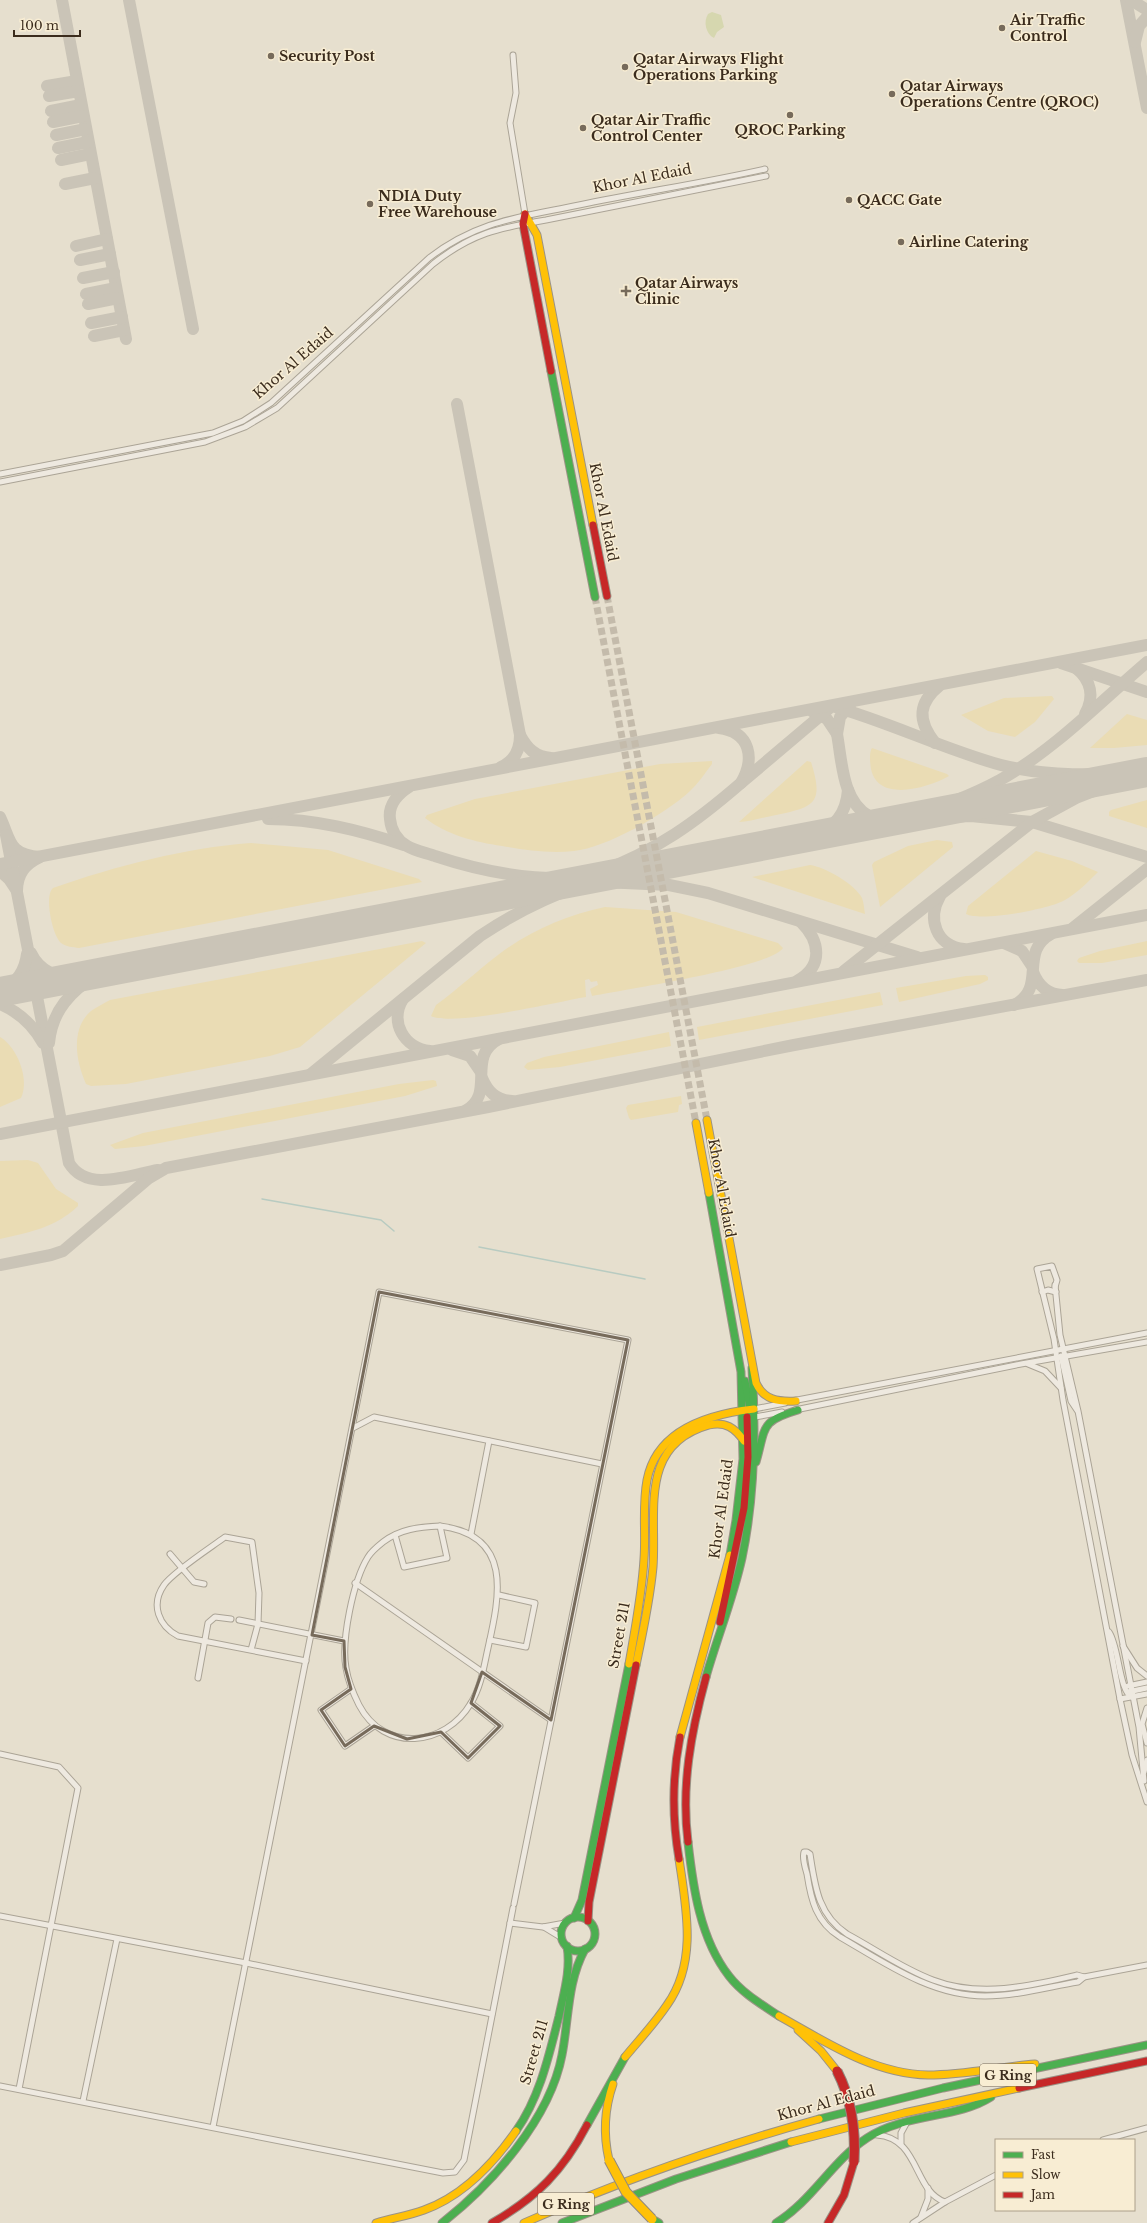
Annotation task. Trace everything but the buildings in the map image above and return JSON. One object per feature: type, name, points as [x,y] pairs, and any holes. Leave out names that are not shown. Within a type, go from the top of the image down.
[{"type":"main road","name":"Khor Al Edaid","points":[[526,220],[536,235],[607,596]]},
{"type":"main road","name":"Khor Al Edaid","points":[[526,220],[596,597]]},
{"type":"main road","name":"Khor Al Edaid","points":[[625,2057],[660,2015],[681,1975],[688,1935],[673,1816],[675,1764],[685,1716],[728,1561],[738,1501],[744,1441],[750,1411],[752,1368],[706,1120]]},
{"type":"main road","name":"Khor Al Edaid","points":[[696,1123],[741,1372],[746,1385],[750,1411],[754,1470],[742,1558],[730,1604],[718,1639],[690,1749],[686,1779],[685,1813],[689,1852],[703,1928],[721,1967],[741,1990],[779,2016]]},
{"type":"main road","points":[[752,1368],[758,1389],[766,1398],[797,1405]]},
{"type":"main road","points":[[754,1470],[767,1424],[777,1416],[797,1405]]},
{"type":"main road","points":[[718,1639],[722,1612],[739,1540],[745,1500],[749,1429],[748,1418],[750,1411]]},
{"type":"main road","name":"Street 211","points":[[574,1918],[582,1900],[639,1605],[644,1561],[644,1493],[648,1474],[660,1449],[680,1430],[705,1418],[750,1411]]},
{"type":"main road","name":"Street 211","points":[[588,1920],[589,1902],[649,1600],[654,1549],[653,1493],[658,1473],[664,1460],[678,1443],[703,1427],[718,1423],[728,1425],[738,1431],[744,1441]]},
{"type":"main road","points":[[574,1918],[588,1920],[594,1928],[595,1937],[590,1946],[576,1951],[564,1942],[562,1929],[565,1924],[574,1918]]},
{"type":"main road","name":"Street 211","points":[[376,2223],[417,2212],[451,2195],[483,2170],[519,2127],[540,2087],[551,2055],[569,1965],[564,1942]]},
{"type":"main road","name":"Street 211","points":[[442,2223],[507,2161],[522,2143],[541,2111],[552,2089],[559,2067],[576,1967],[585,1949]]},
{"type":"main road","points":[[779,2016],[859,2058],[901,2072],[947,2074],[1006,2067],[1065,2063]]},
{"type":"main road","points":[[779,2016],[811,2041],[837,2071],[851,2104],[856,2138],[854,2162],[844,2196],[828,2223]]},
{"type":"main road","name":"Khor Al Edaid","points":[[524,2223],[609,2186],[784,2129],[876,2103],[1147,2045]]},
{"type":"main road","points":[[625,2057],[607,2102],[604,2130],[609,2160],[627,2194],[656,2221]]},
{"type":"main road","points":[[492,2223],[532,2197],[555,2175],[572,2150],[614,2072],[625,2057]]},
{"type":"main road","name":"Khor Al Edaid","points":[[562,2223],[641,2191],[781,2145],[871,2121],[1147,2061]]},
{"type":"main road","points":[[776,2223],[803,2203],[848,2153],[874,2134],[894,2124],[981,2103],[999,2092]]},
{"type":"street","points":[[513,55],[516,93],[510,123],[526,220]]},
{"type":"street","name":"Khor Al Edaid","points":[[0,482],[205,442],[241,430],[277,408],[441,258],[467,242],[486,233],[526,220],[765,170]]},
{"type":"street","name":"Khor Al Edaid","points":[[0,474],[204,435],[239,423],[271,403],[435,253],[476,229],[497,221],[526,220],[766,176]]},
{"type":"street","points":[[1128,1689],[1123,1646],[1078,1411],[1061,1357],[1055,1351],[1052,1327],[1037,1269],[1052,1266],[1056,1289],[1059,1330],[1065,1349],[1061,1357],[1061,1388],[1120,1699],[1134,1760],[1145,1791]]},
{"type":"street","points":[[1042,1292],[1056,1289]]},
{"type":"street","points":[[0,2086],[83,2101],[212,2127],[443,2173],[455,2172],[460,2168],[464,2160],[510,1923],[628,1340],[379,1292],[312,1635],[212,2127]]},
{"type":"street","points":[[750,1411],[797,1405],[1147,1333]]},
{"type":"street","points":[[750,1411],[797,1405],[1147,1342]]},
{"type":"street","points":[[1027,1363],[1046,1371],[1061,1388]]},
{"type":"street","points":[[353,1428],[374,1417],[602,1464]]},
{"type":"street","points":[[471,1534],[489,1441]]},
{"type":"street","points":[[395,1535],[404,1567],[447,1558],[440,1526]]},
{"type":"street","points":[[440,1526],[457,1528],[471,1534],[485,1548],[494,1562],[498,1581],[498,1595],[490,1640],[482,1672],[471,1703],[457,1719],[441,1732],[423,1738],[407,1739],[393,1736],[374,1726],[362,1710],[351,1689],[346,1667],[344,1641],[356,1584],[368,1557],[395,1535],[416,1527],[440,1526]]},
{"type":"street","points":[[251,1650],[258,1624],[259,1593],[252,1542],[225,1537],[164,1584],[158,1597],[156,1607],[161,1622],[170,1632],[178,1636],[306,1662]]},
{"type":"street","points":[[170,1554],[182,1570],[194,1582],[204,1584]]},
{"type":"street","points":[[356,1584],[551,1720]]},
{"type":"street","points":[[490,1640],[526,1647],[535,1603],[498,1595]]},
{"type":"street","points":[[198,1678],[208,1623],[215,1617],[231,1619]]},
{"type":"street","points":[[239,1620],[344,1641]]},
{"type":"street","points":[[1107,1630],[1115,1643],[1128,1689],[1132,1697],[1140,1731],[1147,1802]]},
{"type":"street","points":[[1123,1646],[1137,1668],[1147,1676]]},
{"type":"street","points":[[1120,1699],[1128,1689],[1147,1682]]},
{"type":"street","points":[[1118,1689],[1147,1688]]},
{"type":"street","points":[[351,1689],[321,1710],[345,1746],[374,1726]]},
{"type":"street","points":[[1120,1699],[1147,1694]]},
{"type":"street","points":[[441,1732],[468,1758],[500,1726],[471,1703]]},
{"type":"street","points":[[1147,1708],[1142,1724],[1147,1743]]},
{"type":"street","points":[[0,1754],[59,1767],[78,1788],[52,1927],[19,2089]]},
{"type":"street","points":[[1144,1775],[1147,1760]]},
{"type":"street","points":[[1084,1977],[1078,1982],[995,1996],[955,1993],[926,1985],[840,1938],[827,1927],[816,1912],[812,1900],[803,1854],[806,1852],[809,1853],[819,1899],[825,1913],[835,1925],[847,1934],[927,1978],[964,1988],[986,1990],[1003,1989],[1077,1975],[1084,1977],[1147,1964]]},
{"type":"street","points":[[0,1916],[246,1963],[492,2014]]},
{"type":"street","points":[[510,1923],[543,1927],[565,1924]]},
{"type":"street","points":[[543,1927],[564,1942]]},
{"type":"street","points":[[83,2101],[117,1939]]},
{"type":"street","points":[[901,2144],[902,2129],[909,2120]]},
{"type":"street","points":[[1107,2139],[1147,2128]]},
{"type":"street","points":[[874,2134],[893,2137],[901,2144],[935,2196],[945,2202]]},
{"type":"street","points":[[912,2223],[945,2202],[995,2176]]},
{"type":"street","points":[[921,2217],[928,2199],[927,2185]]},
{"type":"highlighted area","points":[[379,1292],[628,1340],[551,1720],[482,1672],[471,1703],[500,1726],[468,1758],[441,1732],[407,1739],[374,1726],[345,1746],[321,1710],[351,1689],[345,1667],[344,1641],[312,1635]]},
{"type":"green space","points":[[712,12],[721,15],[724,27],[717,32],[714,38],[709,34],[706,28],[706,17]]},
{"type":"sand","points":[[1052,696],[1054,699],[1035,722],[1015,737],[988,731],[961,715],[1004,698]]},
{"type":"sand","points":[[1127,714],[1147,720],[1147,745],[1114,748],[1090,748]]},
{"type":"sand","points":[[872,748],[949,776],[929,785],[905,790],[883,786],[876,780],[871,769],[870,755]]},
{"type":"sand","points":[[712,761],[712,764],[698,782],[678,801],[651,820],[634,829],[602,844],[587,849],[565,852],[547,852],[492,844],[462,837],[443,829],[425,818],[427,815],[475,799],[660,764]]},
{"type":"sand","points":[[807,761],[811,762],[816,786],[816,795],[808,806],[789,812],[739,822]]},
{"type":"sand","points":[[1147,800],[1147,828],[1109,816],[1109,812],[1111,810]]},
{"type":"sand","points":[[937,840],[952,842],[953,847],[880,907],[872,865],[874,862],[908,846]]},
{"type":"sand","points":[[251,843],[328,850],[419,879],[422,882],[79,948],[65,945],[58,939],[52,924],[49,906],[50,892],[53,888],[101,872],[150,859],[226,845]]},
{"type":"sand","points":[[1036,851],[1072,861],[1098,872],[1074,894],[1057,904],[1000,915],[974,916],[966,914],[968,906]]},
{"type":"sand","points":[[810,865],[816,866],[839,877],[853,887],[862,898],[865,914],[752,877]]},
{"type":"sand","points":[[605,907],[676,912],[778,943],[783,948],[773,955],[753,963],[694,977],[592,996],[590,989],[598,985],[597,981],[591,982],[589,979],[585,980],[586,997],[482,1016],[443,1019],[431,1016],[436,1005],[498,955],[522,938],[563,919]]},
{"type":"sand","points":[[422,941],[426,943],[300,1047],[270,1056],[126,1084],[91,1086],[86,1084],[82,1075],[77,1046],[80,1027],[84,1018],[91,1011],[110,1000]]},
{"type":"sand","points":[[1147,941],[1147,955],[1102,963],[1079,963],[1077,961],[1079,958],[1100,951]]},
{"type":"sand","points":[[985,975],[988,977],[988,980],[980,984],[899,1002],[896,988],[966,976]]},
{"type":"sand","points":[[880,992],[883,1005],[699,1040],[697,1027]]},
{"type":"sand","points":[[669,1032],[671,1046],[560,1067],[528,1070],[524,1067],[527,1063],[544,1057]]},
{"type":"sand","points":[[0,1037],[12,1048],[20,1064],[24,1082],[21,1098],[0,1107]]},
{"type":"sand","points":[[433,1080],[436,1081],[437,1086],[405,1096],[144,1146],[115,1149],[110,1145],[143,1133],[399,1084]]},
{"type":"sand","points":[[681,1096],[682,1104],[679,1105],[678,1112],[631,1120],[629,1118],[626,1108],[628,1105]]},
{"type":"sand","points":[[28,1160],[38,1163],[56,1189],[78,1203],[78,1206],[60,1219],[42,1228],[0,1239],[0,1161]]},
{"type":"waterway","points":[[262,1199],[381,1220],[394,1231]]},
{"type":"waterway","points":[[479,1247],[645,1279]]},
{"type":"taxiway","points":[[62,0],[126,339]]},
{"type":"taxiway","points":[[129,0],[193,329]]},
{"type":"taxiway","points":[[1126,0],[1147,108]]},
{"type":"taxiway","points":[[1131,0],[1147,10]]},
{"type":"taxiway","points":[[1135,42],[1139,26],[1147,17]]},
{"type":"taxiway","points":[[47,86],[77,81]]},
{"type":"taxiway","points":[[49,96],[79,91]]},
{"type":"taxiway","points":[[51,111],[81,105]]},
{"type":"taxiway","points":[[53,122],[83,116]]},
{"type":"taxiway","points":[[56,135],[86,129]]},
{"type":"taxiway","points":[[58,148],[88,142]]},
{"type":"taxiway","points":[[61,160],[90,154]]},
{"type":"taxiway","points":[[65,184],[95,178]]},
{"type":"taxiway","points":[[76,246],[107,239]]},
{"type":"taxiway","points":[[80,260],[110,254]]},
{"type":"taxiway","points":[[83,278],[114,272]]},
{"type":"taxiway","points":[[86,294],[116,288]]},
{"type":"taxiway","points":[[88,304],[118,298]]},
{"type":"taxiway","points":[[91,323],[122,317]]},
{"type":"taxiway","points":[[94,336],[124,330]]},
{"type":"taxiway","points":[[457,404],[520,735],[516,754],[510,761],[501,767]]},
{"type":"taxiway","points":[[0,864],[1147,645]]},
{"type":"taxiway","points":[[904,819],[976,792],[1020,768],[1039,755],[1076,725],[1147,662]]},
{"type":"taxiway","points":[[1061,663],[1147,692]]},
{"type":"taxiway","points":[[1076,668],[1085,678],[1090,689],[1090,701],[1085,714]]},
{"type":"taxiway","points":[[935,743],[925,727],[922,712],[927,698],[940,685]]},
{"type":"taxiway","points":[[813,712],[827,719],[837,734],[840,717],[850,705]]},
{"type":"taxiway","points":[[719,728],[738,735],[744,741],[747,748],[749,756],[748,765],[741,783],[832,706],[853,712],[979,759],[1019,769],[1037,772],[1073,774],[1146,772]]},
{"type":"taxiway","points":[[837,734],[842,768],[848,791],[853,801],[869,816],[893,821]]},
{"type":"taxiway","points":[[520,735],[529,748],[536,754],[551,758]]},
{"type":"taxiway","points":[[844,971],[1032,822],[1076,798],[1127,778]]},
{"type":"taxiway","points":[[599,872],[620,864],[657,845],[691,823],[741,783]]},
{"type":"taxiway","points":[[409,787],[395,800],[390,814],[393,831],[400,841],[410,848],[454,862],[512,875],[551,878],[591,877]]},
{"type":"taxiway","points":[[813,837],[827,829],[838,819],[845,806],[848,790]]},
{"type":"taxiway","points":[[921,818],[971,816],[1032,822],[1147,857]]},
{"type":"taxiway","points":[[0,817],[9,839],[16,850],[30,856],[40,857],[26,866],[23,870],[18,880],[17,891],[9,879],[0,871]]},
{"type":"taxiway","points":[[268,819],[303,821],[337,826],[404,845]]},
{"type":"taxiway","points":[[6,835],[69,1163],[77,1172],[98,1180],[110,1180],[158,1170]]},
{"type":"taxiway","points":[[1073,928],[1147,869]]},
{"type":"taxiway","points":[[311,1074],[480,936],[496,925],[560,893],[612,875]]},
{"type":"taxiway","points":[[602,882],[669,885],[708,893],[917,957]]},
{"type":"taxiway","points":[[940,896],[934,914],[934,922],[937,930],[947,943],[954,947],[964,949]]},
{"type":"taxiway","points":[[0,1134],[1147,915]]},
{"type":"taxiway","points":[[797,981],[806,975],[812,968],[816,953],[812,937],[801,922]]},
{"type":"taxiway","points":[[1014,1005],[1024,998],[1029,989],[1032,980],[1036,950],[1041,942],[1051,934]]},
{"type":"taxiway","points":[[1004,943],[1022,951],[1032,966]]},
{"type":"taxiway","points":[[31,953],[39,965],[50,973],[63,977],[77,978]]},
{"type":"taxiway","points":[[0,991],[11,985],[19,976],[24,966],[27,954]]},
{"type":"taxiway","points":[[1033,972],[1044,988],[1058,995],[1063,995]]},
{"type":"taxiway","points":[[49,1043],[54,1021],[64,1002],[79,987],[98,974]]},
{"type":"taxiway","points":[[0,1265],[51,1255],[63,1251],[149,1178],[166,1168],[488,1107],[794,1045],[1147,980]]},
{"type":"taxiway","points":[[403,999],[399,1008],[398,1016],[399,1025],[402,1032],[406,1039],[413,1045],[430,1051]]},
{"type":"taxiway","points":[[0,1004],[7,1007],[25,1020],[35,1030],[43,1043]]},
{"type":"taxiway","points":[[465,1111],[474,1104],[479,1095],[484,1055],[489,1047],[499,1039]]},
{"type":"taxiway","points":[[452,1050],[470,1056],[481,1072]]},
{"type":"taxiway","points":[[482,1078],[493,1094],[501,1099],[512,1101]]},
{"type":"runway","points":[[0,992],[1147,772]]},
{"type":"tunnel","points":[[607,596],[707,1120]]},
{"type":"tunnel","points":[[595,597],[696,1123]]},
{"type":"traffic: fast","points":[[551,371],[595,597]]},
{"type":"traffic: fast","points":[[709,1193],[741,1372],[743,1459],[736,1520],[730,1555]]},
{"type":"traffic: fast","points":[[706,1677],[742,1558],[750,1511],[754,1440],[752,1368]]},
{"type":"traffic: fast","points":[[745,1381],[751,1414]]},
{"type":"traffic: fast","points":[[756,1462],[766,1427],[777,1418],[798,1410]]},
{"type":"traffic: fast","points":[[574,1918],[582,1900],[629,1664]]},
{"type":"traffic: fast","points":[[688,1842],[692,1877],[700,1912],[711,1946],[719,1961],[734,1982],[752,1998],[779,2016]]},
{"type":"traffic: fast","points":[[578,1917],[590,1922],[595,1934],[590,1946],[578,1951],[566,1946],[561,1934],[566,1922],[578,1917]]},
{"type":"traffic: fast","points":[[516,2131],[538,2090],[547,2061],[559,2016],[566,1981],[568,1964],[567,1946]]},
{"type":"traffic: fast","points":[[442,2223],[461,2207],[499,2170],[532,2126],[545,2103],[555,2079],[562,2055],[569,2001],[575,1974],[585,1949]]},
{"type":"traffic: fast","points":[[819,2119],[943,2088],[1147,2045]]},
{"type":"traffic: fast","points":[[587,2125],[625,2057]]},
{"type":"traffic: fast","points":[[776,2223],[800,2204],[843,2158],[867,2138],[898,2124],[963,2109],[991,2097]]},
{"type":"traffic: fast","points":[[562,2223],[676,2179],[791,2142]]},
{"type":"traffic: fast","points":[[652,2219],[659,2223]]},
{"type":"traffic: slow","points":[[525,214],[537,235],[593,525]]},
{"type":"traffic: slow","points":[[707,1120],[756,1383],[759,1389],[772,1399],[796,1401]]},
{"type":"traffic: slow","points":[[696,1123],[709,1193]]},
{"type":"traffic: slow","points":[[629,1664],[642,1585],[644,1510],[647,1480],[653,1463],[662,1448],[673,1436],[687,1427],[720,1415],[754,1409]]},
{"type":"traffic: slow","points":[[636,1665],[652,1579],[654,1504],[656,1483],[661,1464],[671,1448],[686,1435],[709,1425],[725,1425],[737,1432],[744,1441]]},
{"type":"traffic: slow","points":[[680,1737],[730,1555]]},
{"type":"traffic: slow","points":[[625,2057],[667,2005],[677,1988],[683,1971],[687,1934],[679,1859]]},
{"type":"traffic: slow","points":[[779,2016],[850,2055],[888,2069],[908,2073],[941,2075],[1035,2064]]},
{"type":"traffic: slow","points":[[798,2030],[821,2051],[837,2071]]},
{"type":"traffic: slow","points":[[609,2160],[605,2122],[613,2084]]},
{"type":"traffic: slow","points":[[791,2142],[904,2113],[1019,2088]]},
{"type":"traffic: slow","points":[[524,2223],[633,2179],[744,2141],[819,2119]]},
{"type":"traffic: slow","points":[[376,2223],[424,2210],[452,2196],[464,2188],[487,2167],[516,2131]]},
{"type":"traffic: slow","points":[[609,2160],[626,2192],[652,2219]]},
{"type":"traffic: jam","points":[[525,214],[523,224],[551,371]]},
{"type":"traffic: jam","points":[[593,525],[607,596]]},
{"type":"traffic: jam","points":[[720,1622],[744,1508],[748,1457],[747,1417]]},
{"type":"traffic: jam","points":[[588,1921],[589,1902],[636,1665]]},
{"type":"traffic: jam","points":[[688,1842],[686,1800],[689,1759],[696,1718],[706,1677]]},
{"type":"traffic: jam","points":[[679,1859],[674,1813],[674,1783],[680,1737]]},
{"type":"traffic: jam","points":[[1019,2088],[1147,2061]]},
{"type":"traffic: jam","points":[[837,2071],[846,2093],[852,2115],[854,2162]]},
{"type":"traffic: jam","points":[[492,2223],[536,2193],[547,2182],[568,2156],[587,2125]]},
{"type":"traffic: jam","points":[[828,2223],[844,2195],[854,2162]]},
{"type":"place","name":"Air Traffic Control","points":[[1002,28]]},
{"type":"place","name":"Security Post","points":[[271,56]]},
{"type":"place","name":"Qatar Airways Flight Operations Parking","points":[[625,67]]},
{"type":"place","name":"Qatar Airways Operations Centre (QROC)","points":[[892,94]]},
{"type":"place","name":"QROC Parking","points":[[790,115]]},
{"type":"place","name":"Qatar Air Traffic Control Center","points":[[583,128]]},
{"type":"place","name":"QACC Gate","points":[[849,200]]},
{"type":"place","name":"NDIA Duty Free Warehouse","points":[[370,204]]},
{"type":"place","name":"Airline Catering","points":[[901,242]]},
{"type":"place","name":"Qatar Airways Clinic","points":[[626,291]]}]
